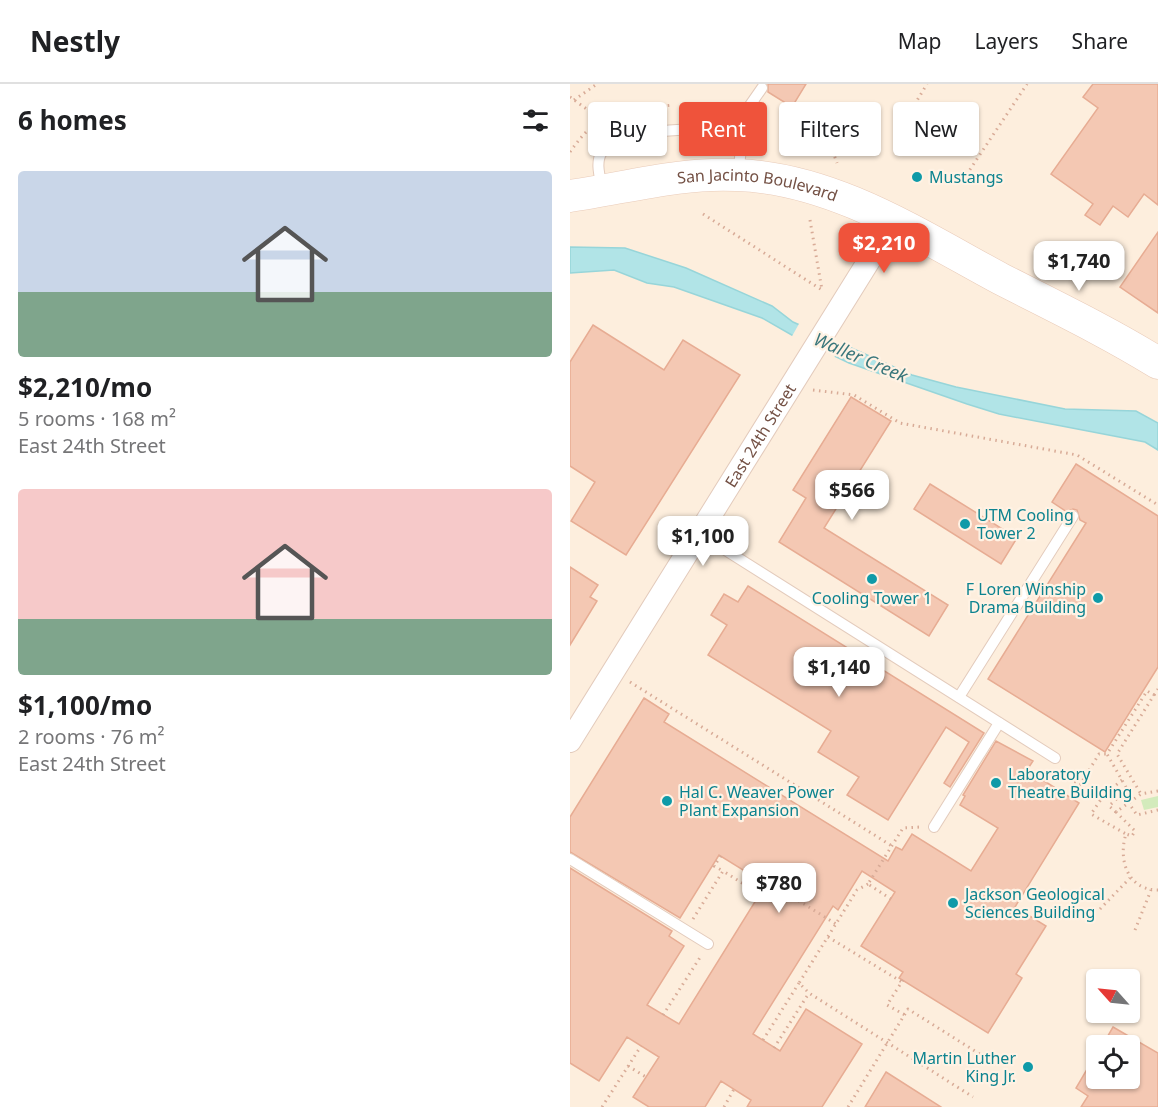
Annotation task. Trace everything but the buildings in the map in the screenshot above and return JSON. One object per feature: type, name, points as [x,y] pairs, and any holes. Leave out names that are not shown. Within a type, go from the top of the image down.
[{"type":"street","name":"San Jacinto Boulevard","points":[[570,196],[689,177],[738,175],[807,186],[846,200],[893,222],[1158,363]]},
{"type":"street","name":"East 24th Street","points":[[570,741],[700,534],[805,380],[842,306],[893,222]]},
{"type":"lane","points":[[602,192],[599,160],[602,151],[618,139],[726,127],[739,121],[763,89],[742,141],[738,175]]},
{"type":"lane","points":[[959,697],[1073,516]]},
{"type":"lane","points":[[700,534],[1055,758]]},
{"type":"lane","points":[[934,827],[999,723]]},
{"type":"lane","points":[[570,858],[708,944]]},
{"type":"path","points":[[574,100],[597,84]]},
{"type":"path","points":[[916,102],[927,84]]},
{"type":"path","points":[[948,179],[969,171],[1027,84]]},
{"type":"path","points":[[570,97],[588,110]]},
{"type":"path","points":[[667,106],[672,105]]},
{"type":"path","points":[[570,152],[588,131]]},
{"type":"path","points":[[835,156],[837,163]]},
{"type":"path","points":[[703,214],[822,290],[810,219]]},
{"type":"path","points":[[805,380],[854,394],[900,423],[1077,455],[1158,505]]},
{"type":"path","points":[[630,682],[892,846]]},
{"type":"path","points":[[1141,794],[1117,754],[1158,689]]},
{"type":"path","points":[[1107,754],[1147,691],[1154,695]]},
{"type":"path","points":[[1055,758],[1062,774],[1080,785],[1099,754],[1107,754]]},
{"type":"path","points":[[1107,754],[1122,780],[1127,789],[1109,806],[1135,831],[1132,836],[1091,814],[1104,795],[1122,780]]},
{"type":"path","points":[[1116,812],[1141,794],[1158,790]]},
{"type":"path","points":[[1128,802],[1137,815],[1158,810]]},
{"type":"path","points":[[763,1040],[857,890],[868,884],[903,828],[934,827]]},
{"type":"path","points":[[1126,834],[1123,860],[1130,878],[1151,890],[1158,890]]},
{"type":"path","points":[[721,856],[714,866],[758,893],[767,881],[836,924]]},
{"type":"path","points":[[686,931],[723,872]]},
{"type":"path","points":[[1100,909],[1130,878]]},
{"type":"path","points":[[868,884],[891,899]]},
{"type":"path","points":[[1135,930],[1151,890]]},
{"type":"path","points":[[828,937],[902,981],[888,1005],[904,1015]]},
{"type":"path","points":[[663,1015],[708,944]]},
{"type":"path","points":[[799,983],[809,993],[973,1096]]},
{"type":"path","points":[[774,1048],[809,993]]},
{"type":"path","points":[[848,1107],[908,1009],[994,1063]]},
{"type":"path","points":[[602,1107],[641,1046]]},
{"type":"path","points":[[628,1066],[646,1077]]},
{"type":"path","points":[[724,1107],[734,1089]]},
{"type":"green space","points":[[1158,796],[1158,807],[1144,810],[1141,800]]},
{"type":"water","name":"Waller Creek","points":[[570,247],[625,248],[686,268],[772,306],[793,322],[912,375],[956,387],[1065,409],[1136,411],[1158,423],[1158,450],[1145,442],[999,414],[967,404],[849,363],[762,318],[674,287],[647,283],[614,270],[570,273]]},
{"type":"pier","points":[[800,322],[844,342],[833,359],[791,338]]},
{"type":"place","name":"Mustangs","points":[[917,177]]},
{"type":"place","name":"UTM Cooling Tower 2","points":[[965,524]]},
{"type":"place","name":"Cooling Tower 1","points":[[872,579]]},
{"type":"place","name":"F Loren Winship Drama Building","points":[[1098,598]]},
{"type":"place","name":"Laboratory Theatre Building","points":[[996,783]]},
{"type":"place","name":"Hal C. Weaver Power Plant Expansion","points":[[667,801]]},
{"type":"place","name":"Jackson Geological Sciences Building","points":[[953,903]]},
{"type":"place","name":"Martin Luther King Jr.","points":[[1028,1067]]}]
